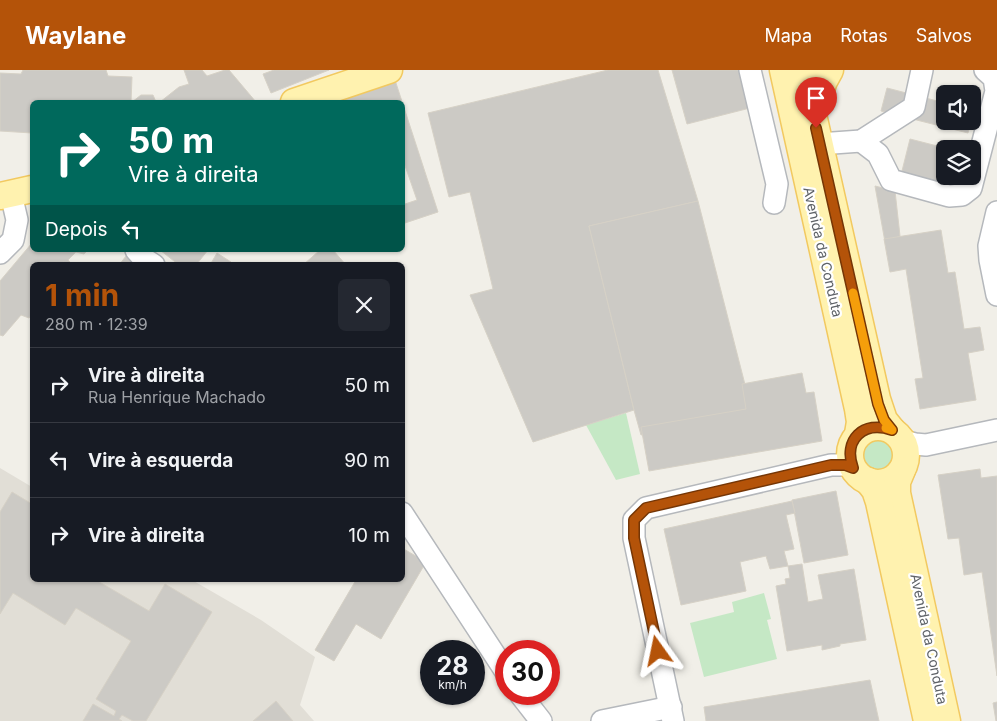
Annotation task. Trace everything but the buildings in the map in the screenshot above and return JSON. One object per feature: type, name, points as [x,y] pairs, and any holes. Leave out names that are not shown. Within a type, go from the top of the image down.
[{"type":"main road","points":[[300,100],[390,70]]},
{"type":"main road","name":"Avenida da Conduta","points":[[783,70],[858,409],[860,422],[853,460],[875,490],[879,502],[927,721]]},
{"type":"main road","name":"Avenida da Conduta","points":[[803,70],[878,404],[884,420],[906,449],[897,493],[947,721]]},
{"type":"main road","points":[[813,112],[830,70]]},
{"type":"main road","points":[[874,427],[884,427],[906,449],[895,477],[887,482],[877,483],[853,460],[866,429],[874,427]]},
{"type":"street","points":[[750,70],[777,184],[774,203]]},
{"type":"street","points":[[819,144],[861,141],[914,108],[922,70]]},
{"type":"street","points":[[861,141],[878,154],[890,180],[949,196],[962,195],[971,188],[996,91],[994,78],[985,70]]},
{"type":"street","points":[[6,246],[16,220],[9,194]]},
{"type":"street","points":[[997,212],[990,246],[990,260],[997,295]]},
{"type":"street","points":[[6,246],[30,216]]},
{"type":"street","points":[[138,252],[149,262]]},
{"type":"street","points":[[906,449],[997,430]]},
{"type":"street","points":[[602,721],[672,714],[634,538],[634,520],[646,508],[853,460]]},
{"type":"street","points":[[405,518],[495,655]]},
{"type":"street","points":[[528,705],[538,720]]},
{"type":"shaded area","points":[[0,468],[30,486],[30,582],[195,582],[261,620],[315,657],[300,705],[314,721],[0,721]]},
{"type":"green space","points":[[626,413],[640,474],[616,480],[586,425]]},
{"type":"green space","points":[[878,436],[891,441],[896,454],[891,467],[878,472],[865,467],[860,454],[865,441]]},
{"type":"green space","points":[[764,593],[771,619],[767,620],[777,659],[704,677],[690,623],[734,612],[732,602]]},
{"type":"slow traffic","points":[[853,293],[878,404],[884,420],[892,430],[886,428]]},
{"type":"route","points":[[658,651],[634,538],[634,520],[646,508],[834,464],[853,468],[850,450],[858,434],[874,427],[884,427],[892,430],[884,420],[878,404],[816,128]]}]
